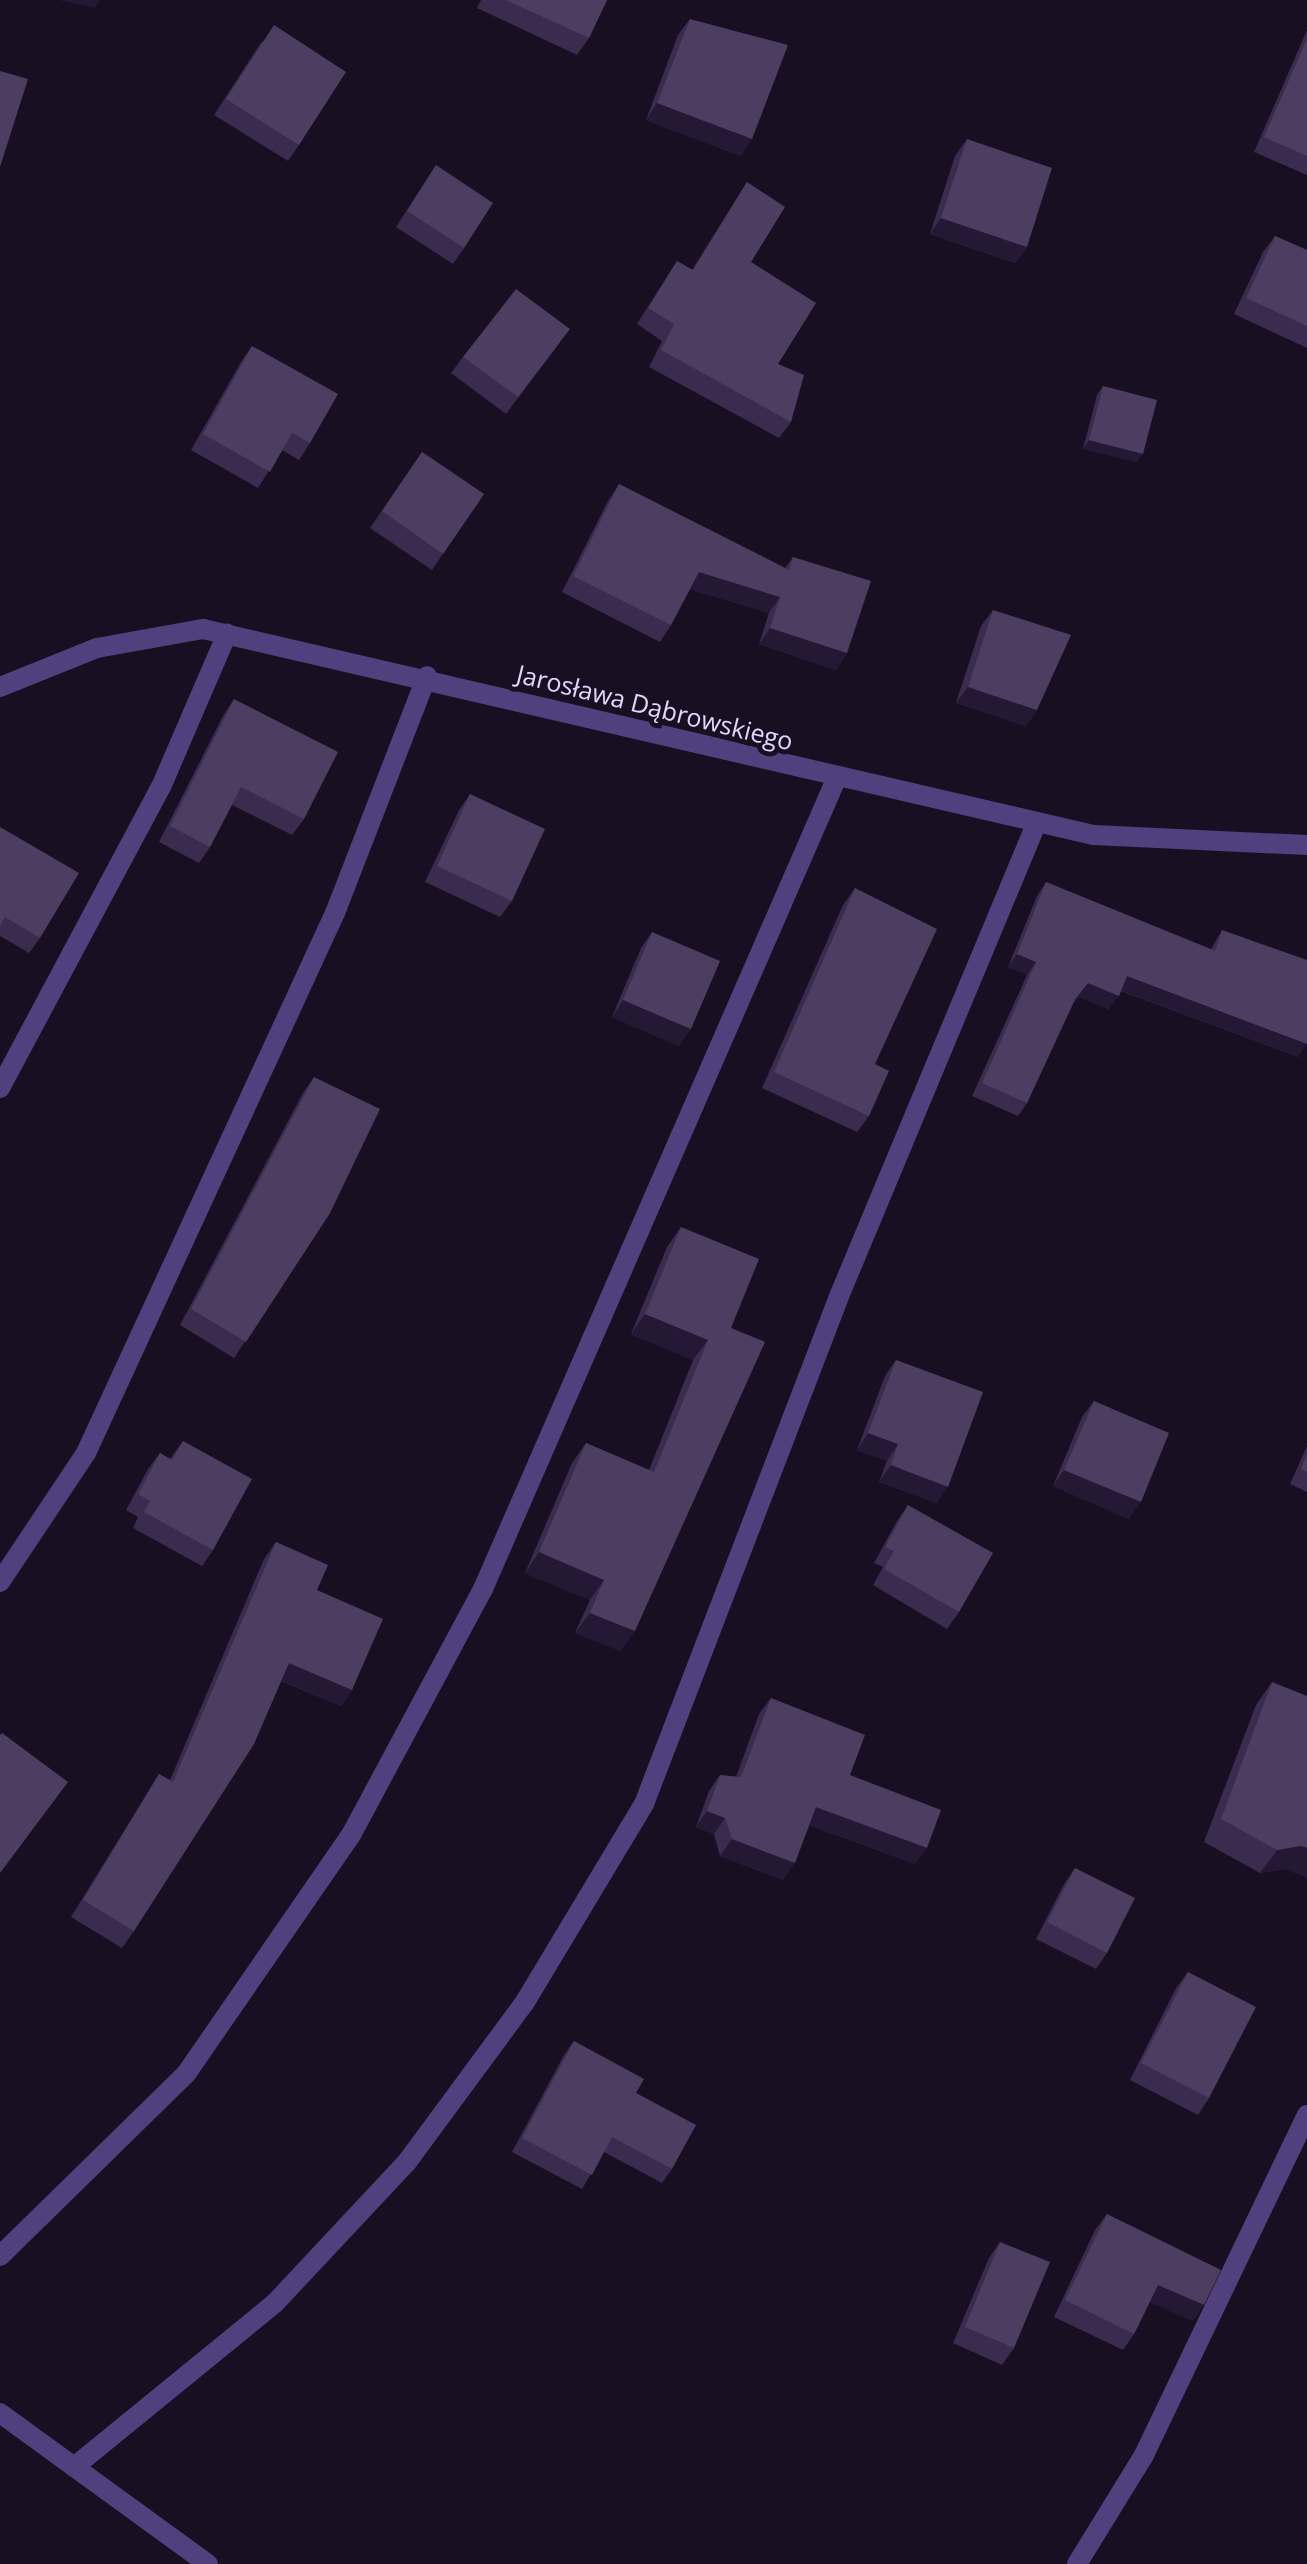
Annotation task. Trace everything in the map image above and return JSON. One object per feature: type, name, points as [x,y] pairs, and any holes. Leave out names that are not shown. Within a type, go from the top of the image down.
[{"type":"street","name":"Jarosława Dąbrowskiego","points":[[0,687],[97,648],[202,629],[427,676],[836,777],[1094,835],[1307,844]]},
{"type":"street","points":[[0,1088],[161,787],[227,634]]},
{"type":"street","points":[[0,1582],[86,1454],[335,913],[427,676]]},
{"type":"street","points":[[0,2256],[186,2074],[351,1835],[483,1589],[836,777]]},
{"type":"street","points":[[74,2467],[275,2303],[407,2162],[525,2002],[644,1804],[840,1294],[1037,822]]},
{"type":"street","points":[[1078,2564],[1144,2455],[1307,2114]]},
{"type":"street","points":[[0,2414],[208,2564]]},
{"type":"building","points":[[506,0],[607,0],[589,38]]},
{"type":"building","points":[[690,19],[788,45],[752,139],[657,103]]},
{"type":"building","points":[[274,25],[346,72],[299,145],[226,99]]},
{"type":"building","points":[[1307,39],[1307,156],[1264,137]]},
{"type":"building","points":[[0,71],[28,79],[0,167]]},
{"type":"building","points":[[967,139],[1052,168],[1027,247],[941,218]]},
{"type":"building","points":[[436,165],[493,203],[464,248],[407,211]]},
{"type":"building","points":[[747,182],[785,207],[751,262],[816,303],[778,364],[804,375],[791,422],[661,350],[674,324],[648,308],[677,261],[693,270]]},
{"type":"building","points":[[1275,236],[1307,250],[1307,326],[1246,298]]},
{"type":"building","points":[[516,289],[570,329],[518,397],[463,357]]},
{"type":"building","points":[[252,346],[338,394],[310,443],[292,433],[270,472],[203,434]]},
{"type":"building","points":[[1103,386],[1157,400],[1143,454],[1089,440]]},
{"type":"building","points":[[422,452],[484,494],[443,554],[382,511]]},
{"type":"building","points":[[619,484],[789,570],[793,557],[871,581],[847,653],[770,628],[780,597],[699,572],[671,625],[573,576]]},
{"type":"building","points":[[993,610],[1071,635],[1037,710],[968,687]]},
{"type":"building","points":[[234,699],[338,752],[304,819],[241,787],[210,847],[170,826]]},
{"type":"building","points":[[470,794],[545,829],[512,901],[437,866]]},
{"type":"building","points":[[0,827],[79,873],[40,938],[5,917],[0,926]]},
{"type":"building","points":[[1046,882],[1215,951],[1222,930],[1307,960],[1307,1044],[1127,976],[1119,996],[1088,983],[1075,999],[1027,1103],[982,1083],[1036,962],[1017,954]]},
{"type":"building","points":[[855,888],[937,929],[875,1064],[889,1071],[869,1116],[774,1072]]},
{"type":"building","points":[[652,932],[720,961],[691,1029],[623,1000]]},
{"type":"building","points":[[314,1077],[380,1109],[330,1213],[246,1342],[191,1309]]},
{"type":"building","points":[[681,1227],[759,1259],[731,1328],[765,1342],[635,1631],[590,1613],[604,1580],[539,1552],[586,1443],[654,1472],[708,1340],[645,1314]]},
{"type":"building","points":[[896,1360],[983,1392],[948,1487],[891,1465],[898,1444],[868,1433]]},
{"type":"building","points":[[1094,1401],[1169,1433],[1141,1502],[1064,1470]]},
{"type":"building","points":[[183,1441],[252,1479],[213,1550],[144,1512],[150,1501],[138,1494],[160,1453],[172,1460]]},
{"type":"building","points":[[908,1505],[993,1553],[959,1612],[884,1569],[894,1551],[885,1547]]},
{"type":"building","points":[[276,1542],[328,1565],[317,1590],[383,1619],[352,1690],[289,1663],[254,1744],[134,1931],[83,1900],[159,1774],[173,1782]]},
{"type":"building","points":[[1272,1682],[1307,1696],[1307,1848],[1277,1850],[1221,1819]]},
{"type":"building","points":[[771,1698],[865,1735],[850,1775],[941,1810],[927,1848],[816,1807],[795,1863],[732,1839],[725,1818],[707,1811],[720,1775],[741,1777]]},
{"type":"building","points":[[0,1735],[68,1782],[0,1873]]},
{"type":"building","points":[[1075,1868],[1135,1898],[1107,1953],[1047,1922]]},
{"type":"building","points":[[1188,1972],[1256,2007],[1209,2098],[1141,2063]]},
{"type":"building","points":[[574,2041],[644,2079],[636,2093],[696,2125],[672,2169],[612,2137],[592,2175],[522,2138]]},
{"type":"building","points":[[1107,2214],[1221,2270],[1204,2305],[1158,2285],[1134,2334],[1065,2300]]},
{"type":"building","points":[[1000,2242],[1050,2262],[1014,2348],[965,2327]]}]
